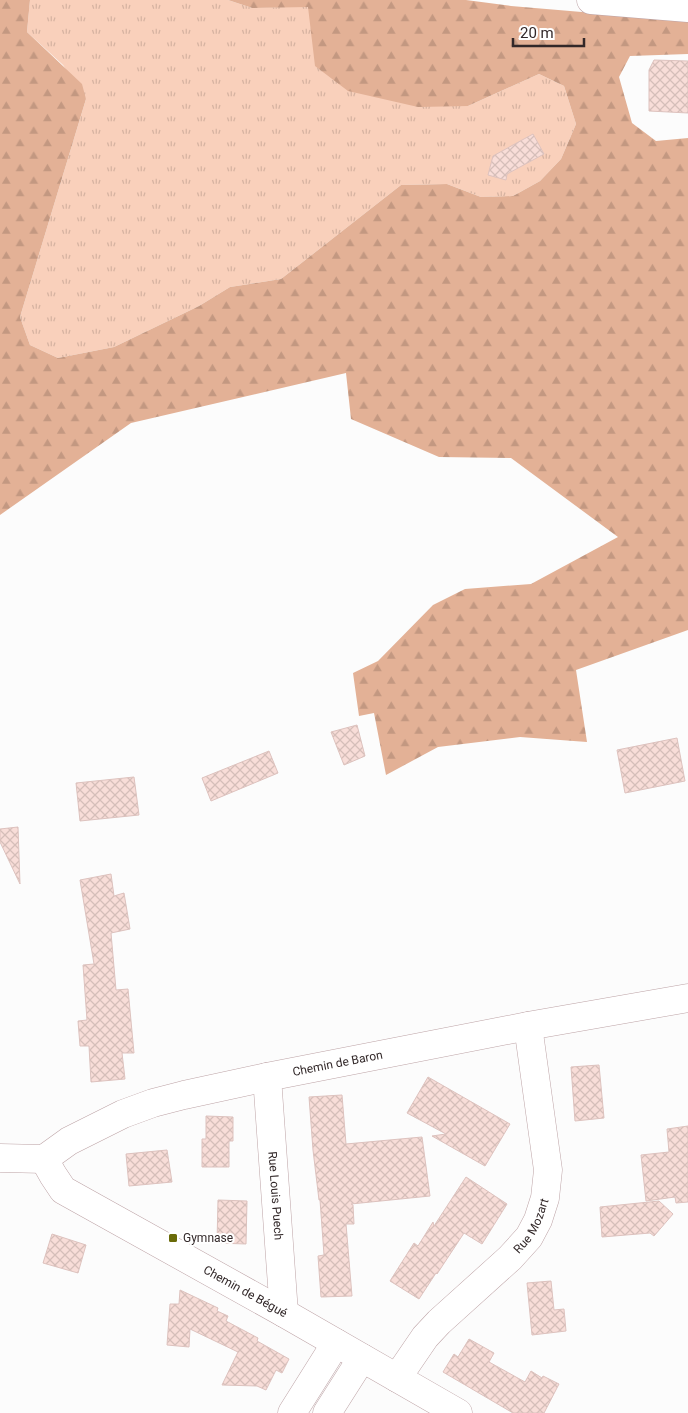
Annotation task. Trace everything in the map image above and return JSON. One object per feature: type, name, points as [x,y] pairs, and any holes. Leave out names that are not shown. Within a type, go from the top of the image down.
[{"type":"street","points":[[591,0],[688,8]]},
{"type":"street","name":"Chemin de Baron","points":[[44,1159],[70,1141],[123,1114],[153,1103],[267,1077],[528,1026],[688,998]]},
{"type":"street","name":"Rue Mozart","points":[[397,1378],[425,1337],[510,1258],[529,1237],[538,1220],[545,1198],[548,1170],[528,1026]]},
{"type":"street","name":"Rue Louis Puech","points":[[267,1077],[284,1313]]},
{"type":"street","points":[[0,1158],[44,1159]]},
{"type":"street","name":"Chemin de Bégué","points":[[44,1159],[64,1190],[458,1413]]},
{"type":"street","points":[[292,1413],[336,1343]]},
{"type":"street","points":[[327,1413],[362,1358]]},
{"type":"green space","points":[[0,0],[30,0],[27,32],[82,84],[86,99],[20,317],[30,345],[58,358],[114,347],[199,306],[230,287],[281,279],[401,185],[447,184],[481,197],[513,196],[540,181],[561,159],[576,124],[564,86],[539,74],[468,106],[418,107],[348,91],[315,66],[308,7],[252,8],[228,0],[466,0],[511,6],[688,21],[688,54],[630,56],[619,77],[632,123],[656,141],[688,138],[688,630],[576,670],[587,742],[520,737],[438,747],[386,775],[374,713],[359,716],[353,673],[378,661],[433,605],[465,589],[531,584],[618,537],[511,458],[439,457],[351,419],[346,373],[131,423],[0,515]]},
{"type":"green space","points":[[30,0],[228,0],[252,8],[308,6],[468,106],[539,74],[564,86],[576,124],[561,159],[540,181],[513,196],[481,197],[447,184],[401,185],[281,279],[230,287],[199,306],[114,347],[58,358],[30,345],[20,317],[86,99],[63,65],[27,32]]},
{"type":"building","points":[[654,60],[688,61],[688,113],[649,111],[649,70]]},
{"type":"building","points":[[533,134],[544,154],[507,174],[506,180],[488,175],[493,156]]},
{"type":"building","points":[[357,725],[365,756],[344,765],[331,732]]},
{"type":"building","points":[[677,738],[685,781],[625,793],[617,750]]},
{"type":"building","points":[[269,751],[278,773],[211,801],[202,778]]},
{"type":"building","points":[[134,777],[139,815],[80,821],[76,783]]},
{"type":"building","points":[[18,827],[20,884],[0,842],[0,829]]},
{"type":"building","points":[[111,874],[114,896],[124,893],[130,929],[111,933],[116,990],[128,989],[134,1053],[122,1053],[125,1079],[91,1082],[89,1046],[80,1046],[78,1021],[87,1020],[83,965],[94,964],[80,880]]},
{"type":"building","points":[[599,1065],[604,1118],[575,1121],[571,1067]]},
{"type":"building","points":[[428,1077],[510,1124],[485,1166],[432,1136],[446,1134],[407,1113]]},
{"type":"building","points":[[342,1095],[346,1144],[422,1137],[430,1196],[351,1204],[353,1205],[354,1224],[346,1224],[352,1296],[321,1297],[318,1256],[324,1255],[309,1097]]},
{"type":"building","points":[[206,1116],[233,1117],[233,1141],[229,1141],[229,1167],[202,1167],[202,1139],[206,1139]]},
{"type":"building","points":[[688,1126],[688,1202],[676,1203],[675,1197],[646,1201],[641,1155],[669,1152],[667,1129]]},
{"type":"building","points":[[167,1150],[172,1182],[129,1186],[126,1154]]},
{"type":"building","points":[[466,1177],[507,1204],[482,1244],[464,1233],[419,1299],[390,1281],[414,1243],[418,1246],[433,1222],[434,1226]]},
{"type":"building","points":[[218,1200],[247,1201],[246,1244],[217,1243]]},
{"type":"building","points":[[659,1201],[673,1214],[654,1236],[650,1233],[602,1237],[600,1207]]},
{"type":"building","points":[[52,1234],[86,1245],[78,1273],[43,1263]]},
{"type":"building","points":[[551,1281],[554,1310],[564,1309],[566,1331],[532,1335],[527,1283]]},
{"type":"building","points":[[180,1290],[218,1308],[217,1311],[228,1316],[226,1321],[258,1338],[257,1341],[289,1359],[282,1373],[276,1370],[266,1390],[257,1386],[222,1385],[238,1352],[190,1329],[189,1347],[167,1345],[170,1304],[179,1304]]},
{"type":"building","points":[[469,1339],[494,1353],[489,1362],[525,1382],[531,1371],[542,1378],[543,1376],[559,1384],[544,1413],[513,1413],[443,1372],[454,1354],[458,1357]]},
{"type":"place","name":"Gymnase","points":[[173,1238]]}]
